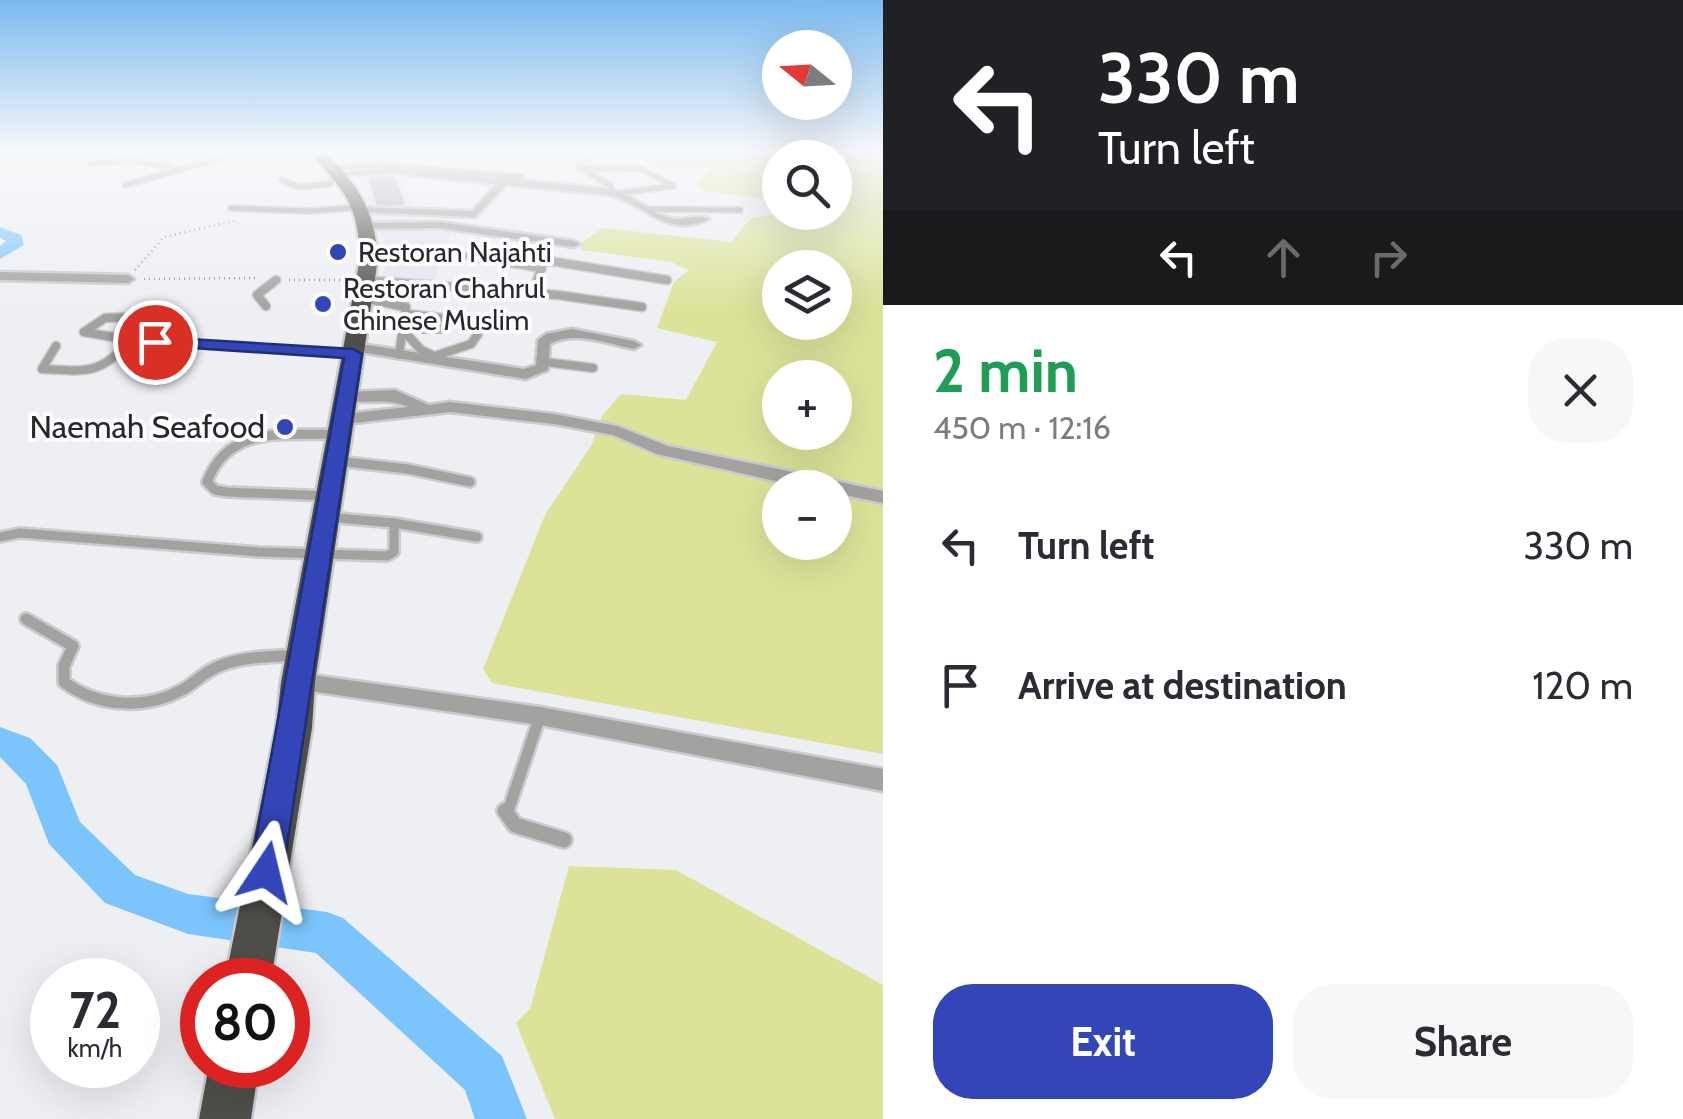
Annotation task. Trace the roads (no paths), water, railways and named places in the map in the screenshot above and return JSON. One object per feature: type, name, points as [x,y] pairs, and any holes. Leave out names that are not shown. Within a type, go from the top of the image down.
[{"type":"highway","points":[[252,958],[294,728],[369,258],[352,205]]},
{"type":"street","points":[[388,205],[440,224],[574,244]]},
{"type":"street","points":[[427,205],[475,214],[483,205]]},
{"type":"street","points":[[639,205],[668,222],[703,215]]},
{"type":"street","points":[[5,276],[128,279]]},
{"type":"street","points":[[354,350],[429,357],[526,374],[539,370],[545,362],[543,344],[562,334],[634,344]]},
{"type":"street","points":[[343,428],[423,408],[476,408],[606,427],[664,450],[762,472]]},
{"type":"street","points":[[852,492],[883,498]]},
{"type":"street","points":[[301,668],[485,707],[883,780]]},
{"type":"lane","points":[[231,208],[309,211],[320,205]]},
{"type":"lane","points":[[703,215],[740,210]]},
{"type":"lane","points":[[426,249],[542,268]]},
{"type":"lane","points":[[532,294],[542,268],[550,261],[667,280]]},
{"type":"lane","points":[[266,306],[257,295],[276,280]]},
{"type":"lane","points":[[364,289],[532,294],[642,308]]},
{"type":"lane","points":[[364,289],[402,304],[406,314],[399,354]]},
{"type":"lane","points":[[403,330],[429,357],[470,344],[478,334],[476,322],[406,314]]},
{"type":"lane","points":[[132,318],[105,318],[83,333],[130,340],[354,350]]},
{"type":"lane","points":[[56,346],[42,369],[100,370],[114,363],[130,340]]},
{"type":"lane","points":[[545,362],[593,368]]},
{"type":"lane","points":[[470,482],[408,469],[343,428],[248,439],[218,458],[207,482],[215,490],[329,507],[394,524],[476,537]]},
{"type":"lane","points":[[0,537],[20,532],[387,556],[394,552],[394,524]]},
{"type":"lane","points":[[26,619],[73,646],[64,666],[64,682],[78,695],[113,702],[167,697],[210,670],[237,661],[301,668]]},
{"type":"lane","points":[[540,716],[505,812],[515,825],[564,840]]},
{"type":"waterway","points":[[0,232],[15,239],[15,245],[0,254]]},
{"type":"waterway","points":[[0,742],[17,748],[43,776],[63,832],[120,889],[188,914],[327,933],[484,1074],[501,1119]]},
{"type":"place","name":"Restoran Najahti","points":[[338,252]]},
{"type":"place","name":"Restoran Chahrul Chinese Muslim","points":[[323,304]]},
{"type":"place","name":"Naemah Seafood","points":[[285,427]]}]
